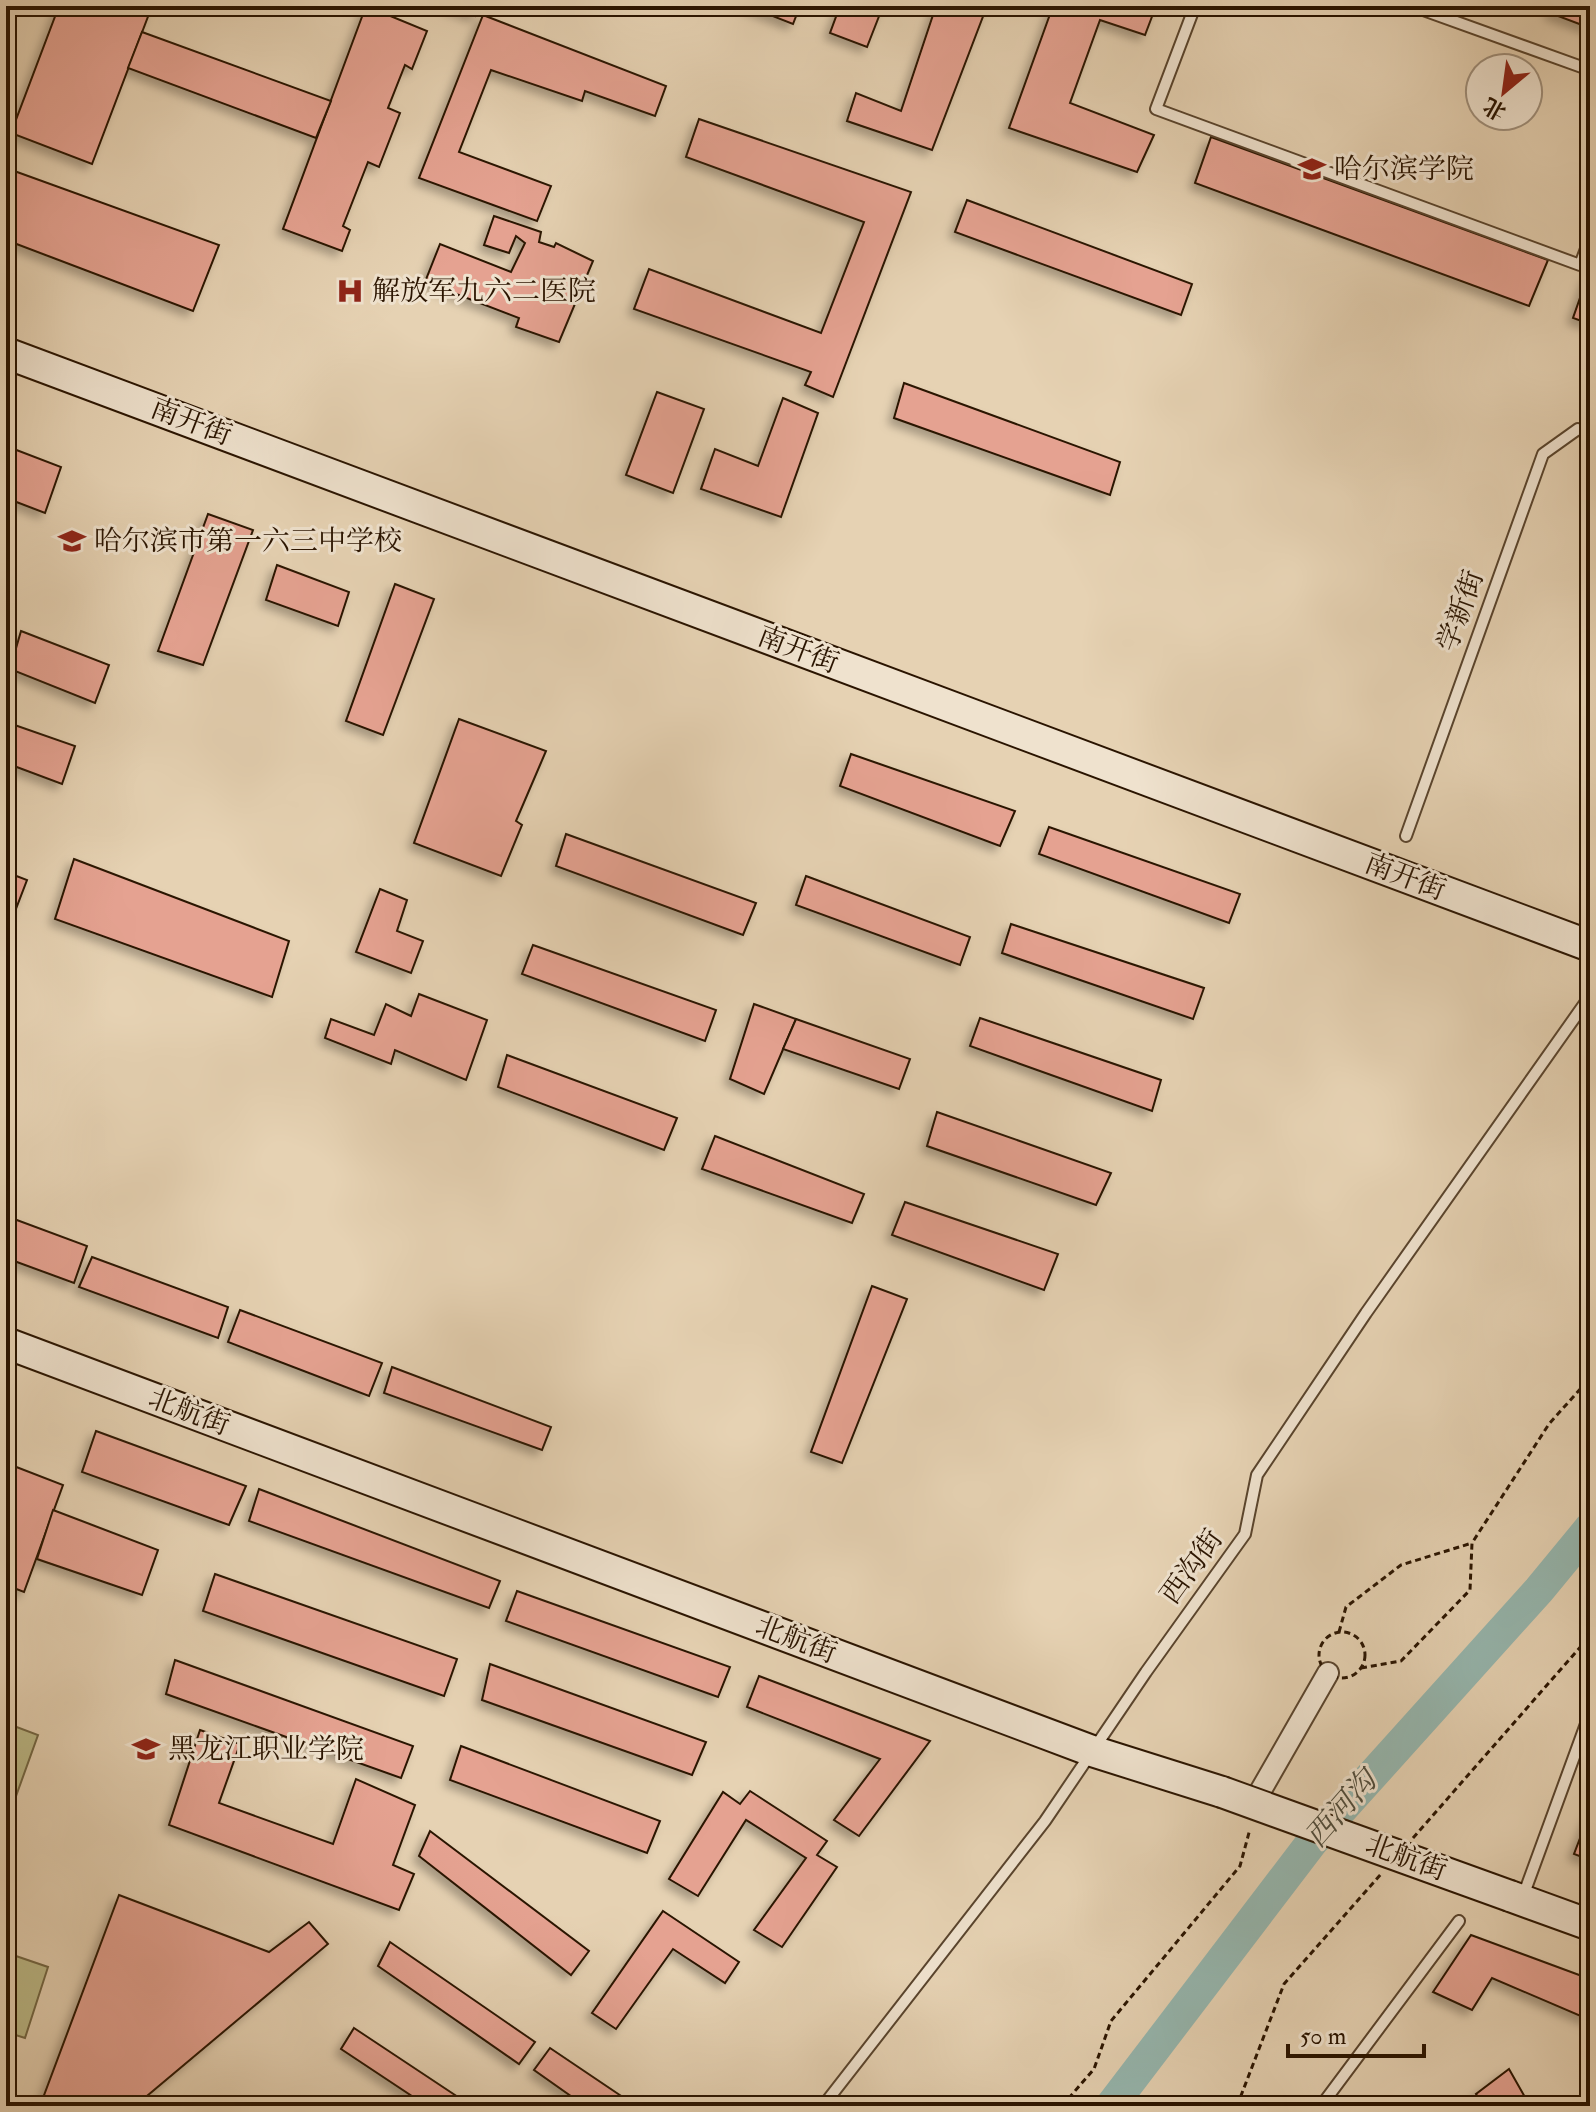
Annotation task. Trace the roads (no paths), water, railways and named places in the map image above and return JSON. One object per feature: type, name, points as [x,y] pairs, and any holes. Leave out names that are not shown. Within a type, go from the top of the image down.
[{"type":"main road","name":"南开街","points":[[6,353],[1590,946]]},
{"type":"main road","name":"北航街","points":[[6,1343],[1092,1751],[1222,1792],[1590,1925]]},
{"type":"street","points":[[1261,1790],[1328,1673]]},
{"type":"lane","points":[[1195,6],[1156,109],[1580,265],[1590,238]]},
{"type":"lane","points":[[1412,6],[1590,70]]},
{"type":"lane","name":"学新街","points":[[1406,836],[1543,454],[1578,429],[1590,434]]},
{"type":"lane","name":"西沟街","points":[[823,2106],[1045,1821],[1245,1534],[1257,1475],[1366,1313],[1590,996]]},
{"type":"lane","points":[[1516,1898],[1590,1713]]},
{"type":"lane","points":[[1321,2106],[1459,1921]]},
{"type":"waterway","name":"西河沟","points":[[1111,2106],[1312,1842],[1539,1590],[1590,1528]]},
{"type":"place","name":"哈尔滨学院","points":[[1312,169]]},
{"type":"place","name":"解放军九六二医院","points":[[350,291]]},
{"type":"place","name":"哈尔滨市第一六三中学校","points":[[72,541]]},
{"type":"place","name":"黑龙江职业学院","points":[[146,1749]]}]
